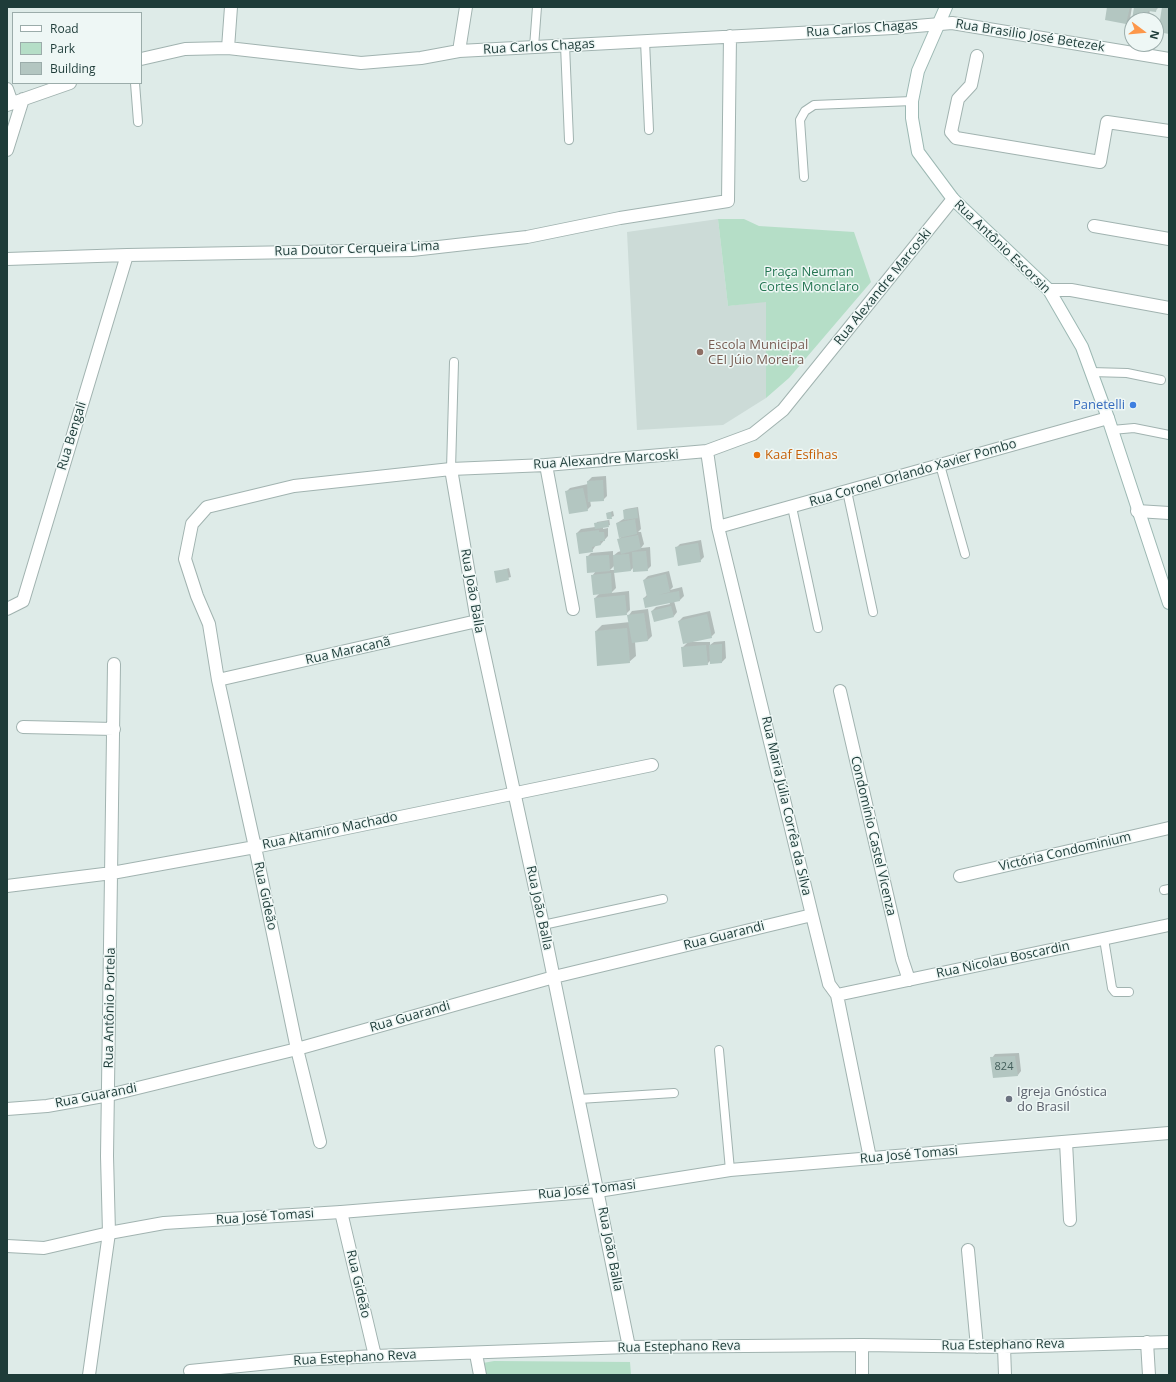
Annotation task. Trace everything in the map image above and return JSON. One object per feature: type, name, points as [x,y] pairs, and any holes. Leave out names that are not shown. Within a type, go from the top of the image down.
[{"type":"street","points":[[228,48],[231,7]]},
{"type":"street","points":[[459,51],[466,7]]},
{"type":"street","name":"Rua Antônio Escorsin","points":[[946,7],[918,71],[912,101],[912,118],[918,152],[953,199],[1050,290],[1082,347],[1108,418],[1137,511],[1169,603]]},
{"type":"street","name":"Rua Brasilio José Betezek","points":[[939,23],[952,22],[1169,59]]},
{"type":"street","name":"Rua Carlos Chagas","points":[[142,58],[185,49],[228,48],[362,63],[421,58],[459,51],[893,28],[939,23]]},
{"type":"street","name":"Rua Doutor Cerqueira Lima","points":[[7,259],[126,255],[412,250],[527,237],[620,218],[728,201],[730,36]]},
{"type":"street","points":[[977,56],[971,86],[958,99],[951,132],[956,138],[1100,162],[1107,122],[1169,131]]},
{"type":"street","points":[[14,102],[67,84]]},
{"type":"street","points":[[7,90],[14,102],[7,150]]},
{"type":"street","name":"Rua Alexandre Marcoski","points":[[185,559],[192,524],[208,507],[294,486],[451,469],[546,465],[707,451],[753,434],[783,410],[953,199]]},
{"type":"street","points":[[1094,226],[1169,239]]},
{"type":"street","name":"Rua Bengali","points":[[7,609],[23,601],[126,255]]},
{"type":"street","points":[[1050,290],[1071,290],[1169,308]]},
{"type":"street","name":"Rua Coronel Orlando Xavier Pombo","points":[[718,527],[1108,418]]},
{"type":"street","name":"Rua Maria Júlia Corrêa da Silva","points":[[707,451],[718,527],[829,984],[837,995],[870,1158]]},
{"type":"street","points":[[546,465],[573,609]]},
{"type":"street","name":"Rua João Balla","points":[[451,469],[477,621],[513,793],[544,924],[629,1347]]},
{"type":"street","points":[[1137,511],[1169,513]]},
{"type":"street","name":"Rua Gideão","points":[[185,559],[197,596],[209,624],[218,680],[255,847],[296,1049],[320,1142]]},
{"type":"street","name":"Rua Maracanã","points":[[218,680],[477,621]]},
{"type":"street","name":"Rua Antônio Portela","points":[[88,1375],[109,1233],[107,1156],[114,664]]},
{"type":"street","name":"Condomínio Castel Vicenza","points":[[840,691],[902,959],[909,980]]},
{"type":"street","points":[[23,727],[114,729]]},
{"type":"street","name":"Rua Altamiro Machado","points":[[7,886],[112,873],[255,847],[652,765]]},
{"type":"street","name":"Victória Condominium","points":[[960,876],[1169,828]]},
{"type":"street","name":"Rua Guarandi","points":[[7,1109],[47,1106],[109,1095],[296,1049],[554,977],[812,915]]},
{"type":"street","name":"Rua Nicolau Boscardin","points":[[837,995],[1169,925]]},
{"type":"street","name":"Rua José Tomasi","points":[[7,1246],[44,1248],[109,1233],[164,1223],[341,1212],[598,1191],[730,1170],[1169,1133]]},
{"type":"street","points":[[1066,1142],[1070,1220]]},
{"type":"street","name":"Rua Gideão","points":[[341,1212],[375,1356]]},
{"type":"street","points":[[968,1250],[977,1347]]},
{"type":"street","points":[[1147,1342],[1149,1375]]},
{"type":"street","name":"Rua Estephano Reva","points":[[190,1371],[300,1360],[629,1347],[862,1345],[1004,1347],[1169,1342]]},
{"type":"street","points":[[862,1345],[862,1375]]},
{"type":"street","points":[[1004,1347],[1005,1375]]},
{"type":"street","points":[[476,1354],[480,1375]]},
{"type":"lane","points":[[534,47],[537,7]]},
{"type":"lane","points":[[645,41],[650,130]]},
{"type":"lane","points":[[565,45],[569,140]]},
{"type":"lane","points":[[135,84],[138,122]]},
{"type":"lane","points":[[804,177],[800,120],[805,111],[814,105],[912,101]]},
{"type":"lane","points":[[451,469],[454,362]]},
{"type":"lane","points":[[1091,372],[1127,373],[1161,380]]},
{"type":"lane","points":[[1112,430],[1134,428],[1169,435]]},
{"type":"lane","points":[[940,465],[965,554]]},
{"type":"lane","points":[[847,491],[874,612]]},
{"type":"lane","points":[[792,507],[818,628]]},
{"type":"lane","points":[[544,924],[664,899]]},
{"type":"lane","points":[[1104,939],[1112,988],[1115,992],[1129,992]]},
{"type":"lane","points":[[719,1050],[730,1170]]},
{"type":"lane","points":[[579,1099],[674,1093]]},
{"type":"shaded area","name":"Escola Municipal CEI Júio Moreira","points":[[718,219],[728,306],[766,301],[766,398],[723,425],[637,430],[627,232]]},
{"type":"green space","name":"Praça Neuman Cortes Monclaro","points":[[718,219],[744,219],[759,226],[854,232],[871,282],[789,378],[766,398],[766,302],[728,306]]},
{"type":"green space","points":[[494,1361],[630,1362],[631,1375],[484,1375],[483,1363]]},
{"type":"building","points":[[1107,7],[1130,7],[1129,12],[1124,12],[1124,24],[1105,20]]},
{"type":"building","points":[[1134,7],[1157,7],[1156,12],[1133,12]]},
{"type":"building","points":[[1162,7],[1169,7],[1169,34],[1164,33],[1164,12],[1161,12]]},
{"type":"building","points":[[603,480],[604,501],[588,502],[587,481]]},
{"type":"building","points":[[583,488],[588,511],[569,514],[565,491]]},
{"type":"building","points":[[637,508],[638,518],[624,520],[623,510]]},
{"type":"building","points":[[611,512],[612,519],[607,519],[606,513]]},
{"type":"building","points":[[635,519],[637,534],[619,538],[616,523]]},
{"type":"building","points":[[608,521],[609,527],[595,529],[594,523]]},
{"type":"building","points":[[599,530],[599,532],[604,532],[605,541],[600,541],[601,545],[592,547],[593,552],[579,554],[576,533]]},
{"type":"building","points":[[638,535],[641,549],[621,554],[617,539]]},
{"type":"building","points":[[698,543],[701,562],[678,566],[675,547]]},
{"type":"building","points":[[646,551],[648,571],[633,572],[632,552]]},
{"type":"building","points":[[629,554],[631,571],[614,573],[613,555]]},
{"type":"building","points":[[609,555],[610,571],[587,573],[586,556]]},
{"type":"building","points":[[507,569],[509,580],[496,583],[494,571]]},
{"type":"building","points":[[611,573],[612,593],[593,595],[591,575]]},
{"type":"building","points":[[666,574],[670,592],[658,595],[679,591],[680,601],[645,608],[643,598],[647,597],[643,580]]},
{"type":"building","points":[[625,595],[627,615],[596,618],[594,598]]},
{"type":"building","points":[[671,606],[674,617],[654,622],[651,611]]},
{"type":"building","points":[[644,613],[648,641],[632,643],[627,615]]},
{"type":"building","points":[[707,614],[712,638],[683,644],[678,621]]},
{"type":"building","points":[[627,628],[630,663],[597,666],[595,631]]},
{"type":"building","points":[[722,644],[722,663],[710,664],[709,645]]},
{"type":"building","points":[[706,645],[708,665],[683,667],[681,647]]},
{"type":"building","points":[[1015,1056],[1018,1076],[993,1078],[990,1057]]},
{"type":"place","name":"Escola Municipal CEI Júio Moreira","points":[[700,352]]},
{"type":"place","name":"Panetelli","points":[[1133,405]]},
{"type":"place","name":"Kaaf Esfihas","points":[[757,455]]},
{"type":"place","name":"Igreja Gnóstica do Brasil","points":[[1009,1099]]}]
